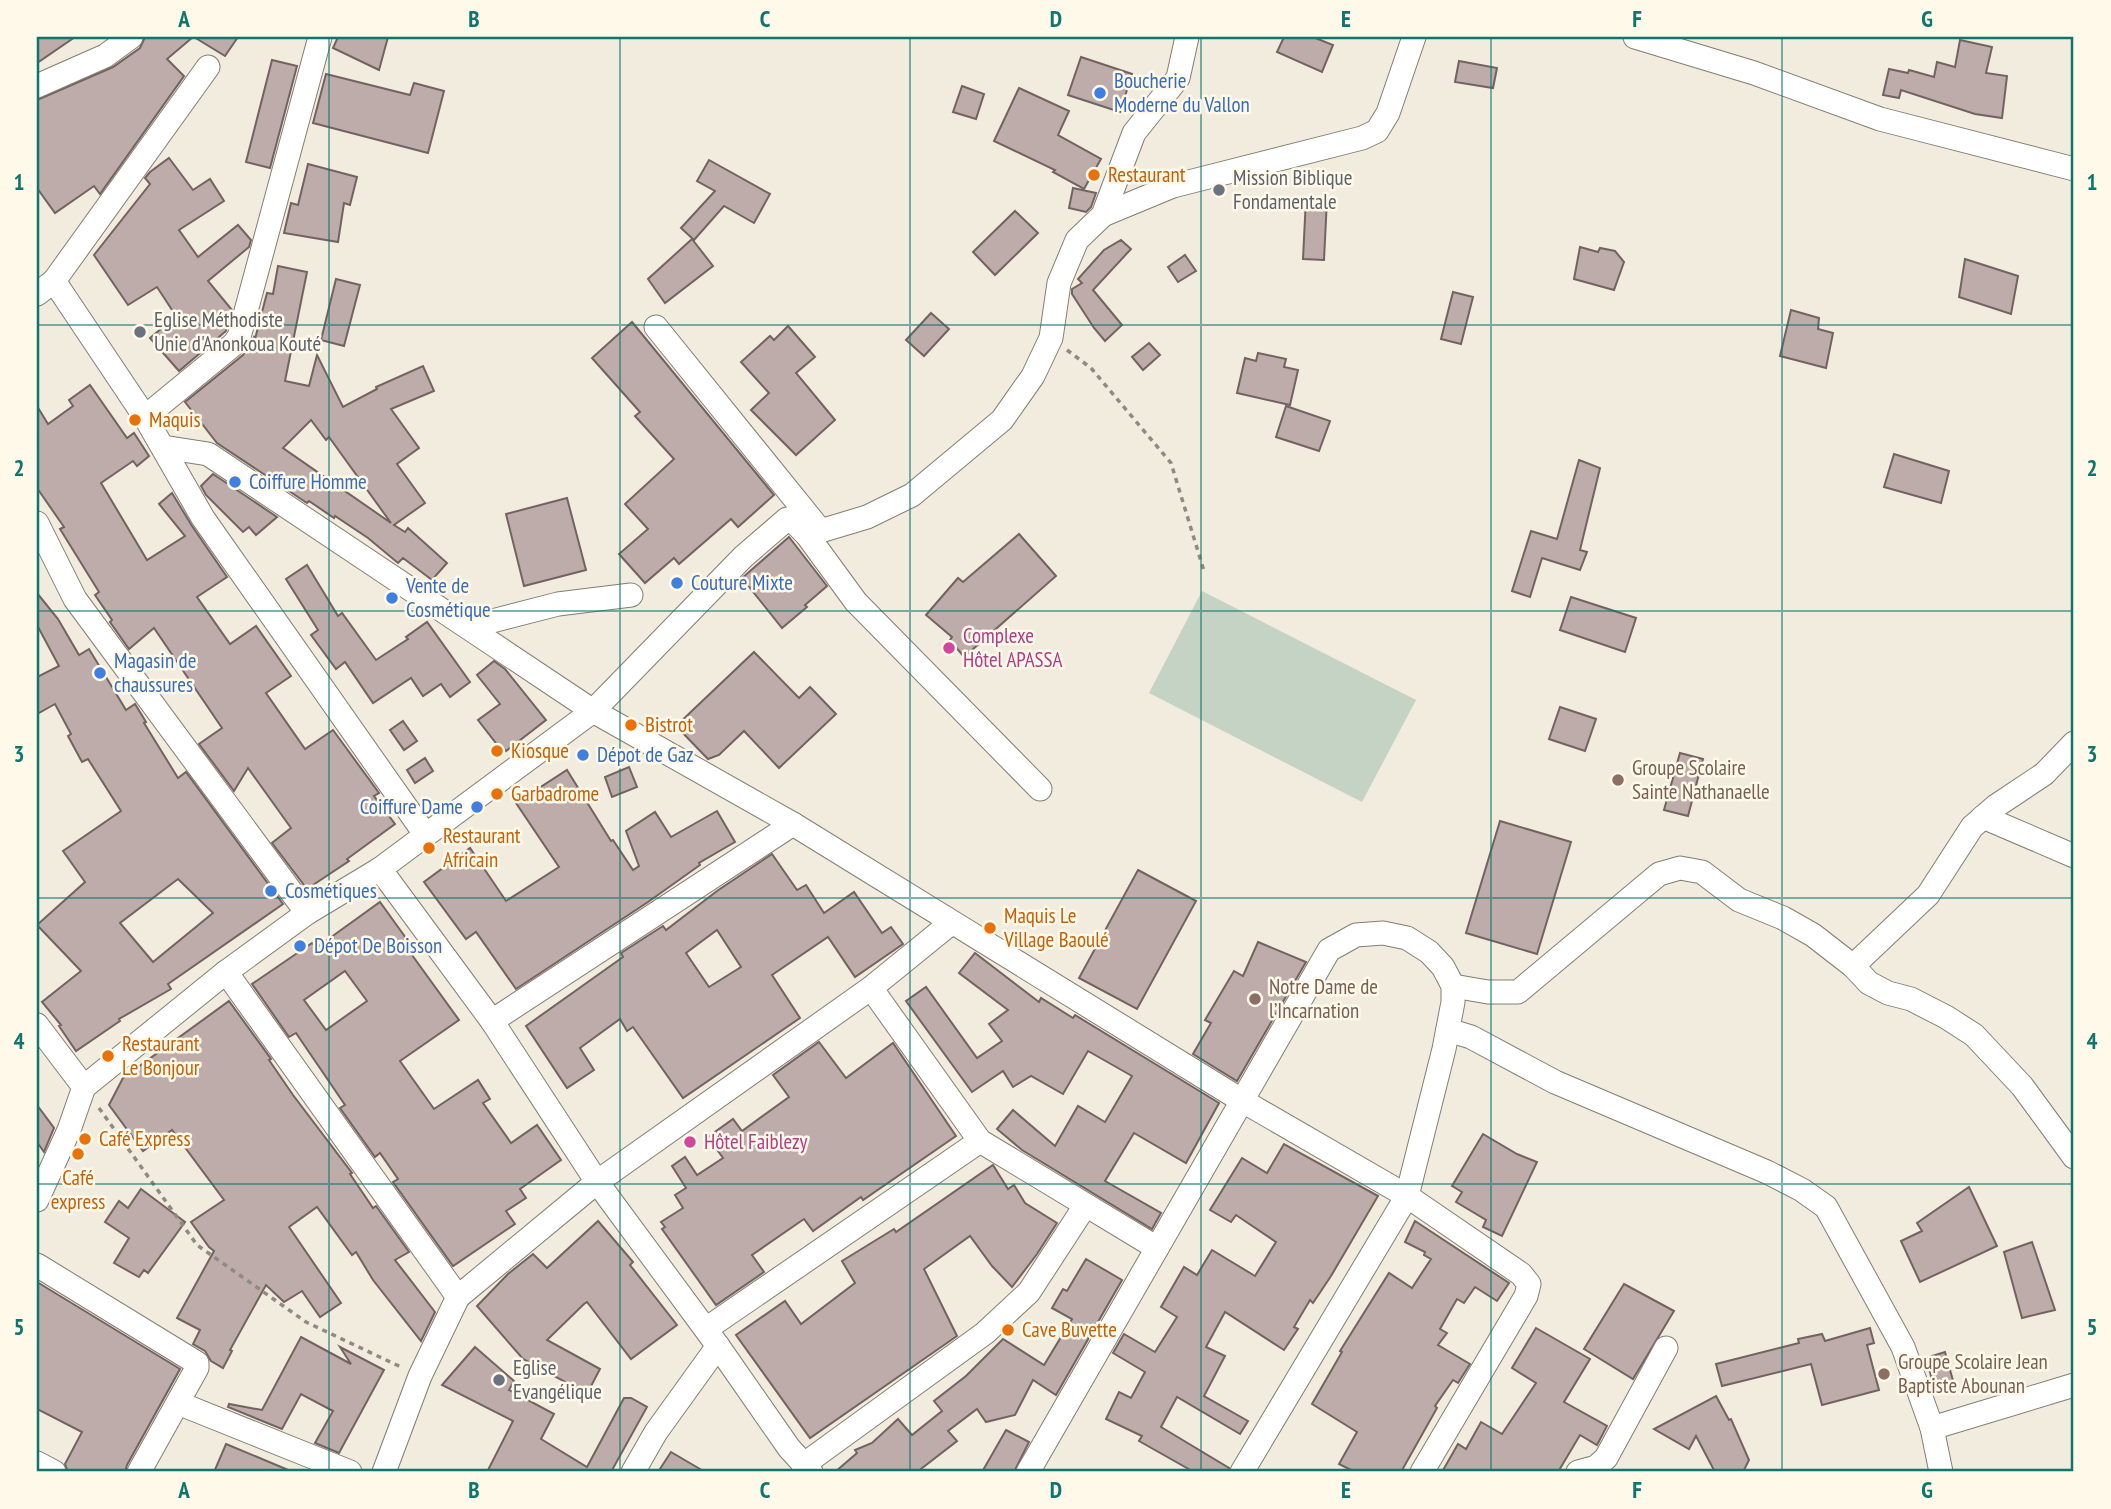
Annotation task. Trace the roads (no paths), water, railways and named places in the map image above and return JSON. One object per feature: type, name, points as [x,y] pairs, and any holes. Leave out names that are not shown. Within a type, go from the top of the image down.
[{"type":"street","points":[[37,86],[105,56],[131,37]]},
{"type":"street","points":[[145,416],[234,344],[239,337],[320,37]]},
{"type":"street","points":[[1103,215],[1134,133],[1178,78],[1187,37]]},
{"type":"street","points":[[37,1200],[69,1130],[83,1087],[226,972],[307,914],[380,869],[593,710],[743,557],[787,519],[813,533],[867,517],[912,495],[1002,420],[1033,376],[1051,338],[1059,283],[1077,240],[1103,215],[1173,186],[1362,138],[1377,131],[1388,113],[1414,37]]},
{"type":"street","points":[[1635,37],[1755,73],[1880,119],[2074,169]]},
{"type":"street","points":[[208,67],[46,288],[145,416],[203,518],[425,834]]},
{"type":"street","points":[[656,327],[813,533],[856,602],[1040,789]]},
{"type":"street","points":[[163,447],[208,454],[593,710],[793,824],[1241,1100],[1407,1196],[1521,1275],[1529,1284],[1526,1296],[1422,1472]]},
{"type":"street","points":[[37,523],[75,599],[307,914]]},
{"type":"street","points":[[468,627],[558,604],[631,595]]},
{"type":"street","points":[[1853,966],[1928,895],[1972,827],[2043,774],[2074,743]]},
{"type":"street","points":[[1983,817],[2074,856]]},
{"type":"street","points":[[492,1021],[793,824]]},
{"type":"street","points":[[1453,986],[1489,992],[1518,992],[1659,874],[1680,867],[1702,872],[1739,900],[1783,918],[1812,935],[1853,966],[1869,983],[1888,993],[1911,999],[1974,1035],[2022,1086],[2074,1157]]},
{"type":"street","points":[[380,869],[492,1021],[597,1182],[789,1448],[807,1469],[1007,1313],[1037,1282],[1085,1206]]},
{"type":"street","points":[[384,1472],[420,1376],[458,1297],[597,1182],[871,988],[951,923]]},
{"type":"street","points":[[1028,1472],[1329,950],[1356,935],[1383,933],[1407,938],[1429,952],[1443,967],[1453,986],[1448,1030],[1407,1196],[1242,1472]]},
{"type":"street","points":[[226,972],[458,1297]]},
{"type":"street","points":[[871,988],[980,1141],[1157,1248]]},
{"type":"street","points":[[37,1025],[83,1087]]},
{"type":"street","points":[[1448,1030],[1471,1037],[1555,1082],[1767,1172],[1802,1190],[1826,1207],[1903,1347],[1932,1428],[1941,1472]]},
{"type":"street","points":[[633,1472],[712,1338],[980,1141]]},
{"type":"street","points":[[37,1265],[197,1363],[197,1368],[139,1472]]},
{"type":"street","points":[[1578,1472],[1596,1466],[1606,1458],[1666,1348]]},
{"type":"street","points":[[1932,1428],[2074,1385]]},
{"type":"street","points":[[178,1403],[350,1472]]},
{"type":"street","points":[[37,1463],[54,1472]]},
{"type":"place","name":"Boucherie Moderne du Vallon","points":[[1100,93]]},
{"type":"place","name":"Restaurant","points":[[1094,175]]},
{"type":"place","name":"Mission Biblique Fondamentale","points":[[1219,190]]},
{"type":"place","name":"Eglise Méthodiste Unie d'Anonkoua Kouté","points":[[140,332]]},
{"type":"place","name":"Maquis","points":[[135,420]]},
{"type":"place","name":"Coiffure Homme","points":[[235,482]]},
{"type":"place","name":"Couture Mixte","points":[[677,583]]},
{"type":"place","name":"Vente de Cosmétique","points":[[392,598]]},
{"type":"place","name":"Complexe Hôtel APASSA","points":[[949,648]]},
{"type":"place","name":"Magasin de chaussures","points":[[100,673]]},
{"type":"place","name":"Bistrot","points":[[631,725]]},
{"type":"place","name":"Kiosque","points":[[497,751]]},
{"type":"place","name":"Dépot de Gaz","points":[[583,755]]},
{"type":"place","name":"Groupe Scolaire Sainte Nathanaelle","points":[[1618,780]]},
{"type":"place","name":"Garbadrome","points":[[497,794]]},
{"type":"place","name":"Coiffure Dame","points":[[477,807]]},
{"type":"place","name":"Restaurant Africain","points":[[429,848]]},
{"type":"place","name":"Cosmétiques","points":[[271,891]]},
{"type":"place","name":"Maquis Le Village Baoulé","points":[[990,928]]},
{"type":"place","name":"Dépot De Boisson","points":[[300,946]]},
{"type":"place","name":"Notre Dame de l’Incarnation","points":[[1255,999]]},
{"type":"place","name":"Restaurant Le Bonjour","points":[[108,1056]]},
{"type":"place","name":"Café Express","points":[[85,1139]]},
{"type":"place","name":"Hôtel Faiblezy","points":[[690,1142]]},
{"type":"place","name":"Café express","points":[[78,1154]]},
{"type":"place","name":"Cave Buvette","points":[[1008,1330]]},
{"type":"place","name":"Groupe Scolaire Jean Baptiste Abounan","points":[[1884,1374]]},
{"type":"place","name":"Eglise Evangélique","points":[[499,1380]]}]
